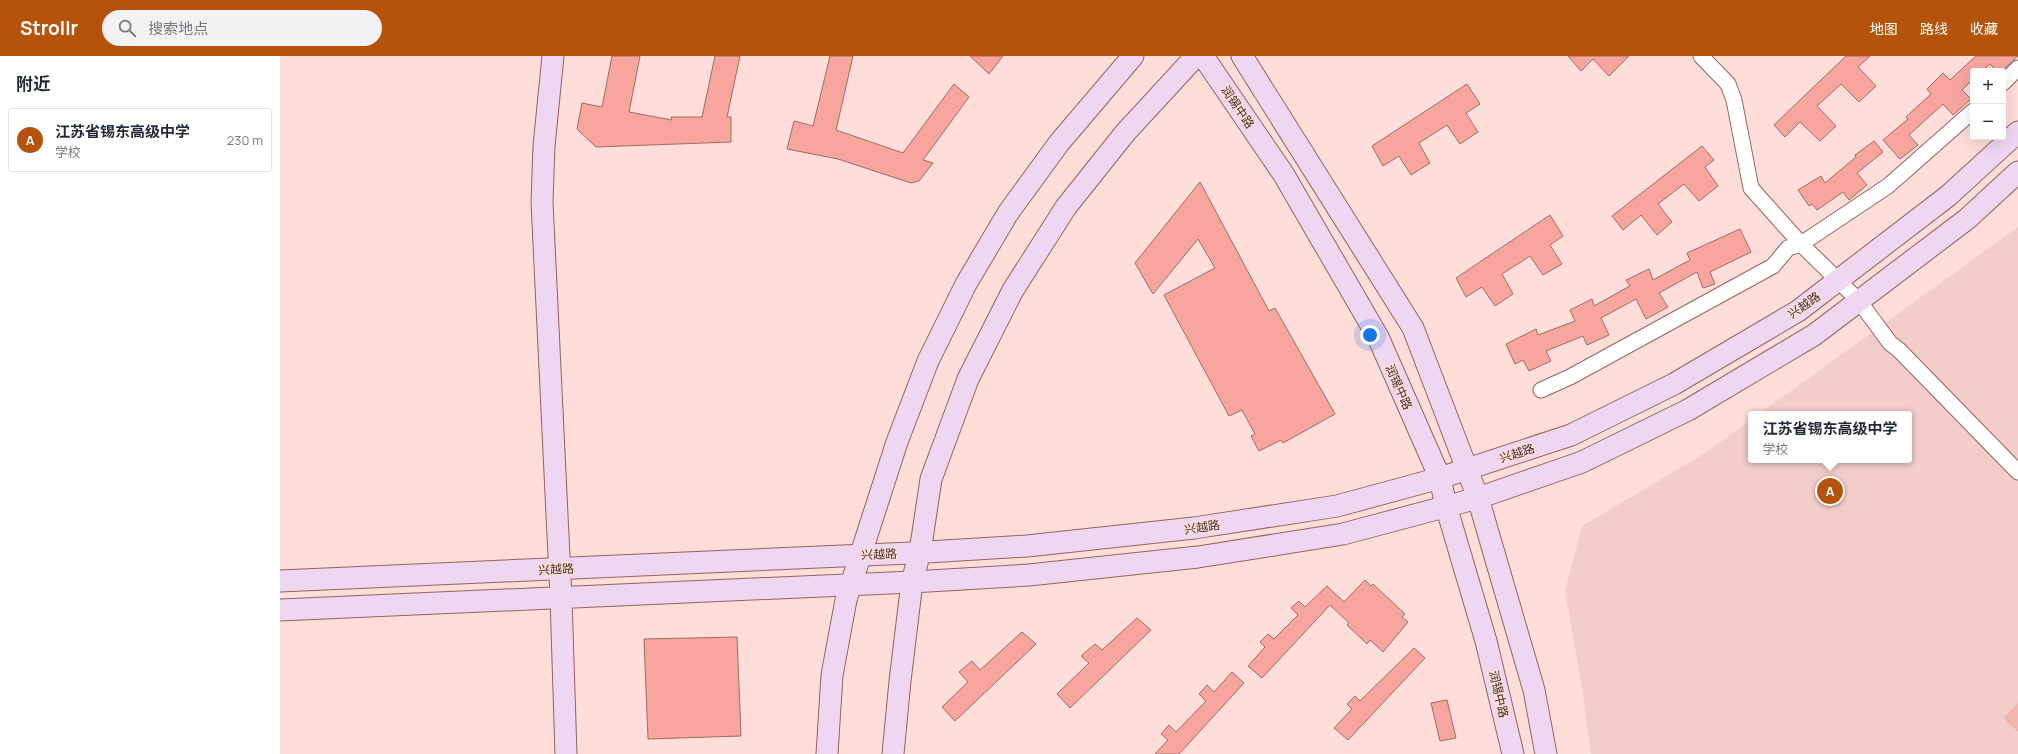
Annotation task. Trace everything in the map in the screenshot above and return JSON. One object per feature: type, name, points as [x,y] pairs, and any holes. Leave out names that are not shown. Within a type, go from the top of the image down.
[{"type":"street","points":[[553,56],[544,146],[542,202],[560,569],[566,754]]},
{"type":"street","points":[[827,754],[832,675],[846,600],[897,442],[928,361],[966,284],[1008,213],[1059,142],[1134,56]]},
{"type":"street","points":[[893,754],[912,582],[920,552],[931,479],[968,379],[1013,290],[1066,207],[1125,133],[1196,56]]},
{"type":"street","name":"润锡中路","points":[[1203,56],[1284,175],[1378,337],[1440,478],[1446,506],[1486,641],[1513,754]]},
{"type":"street","points":[[1242,56],[1414,328],[1478,498],[1534,690],[1546,754]]},
{"type":"street","points":[[1701,56],[1728,84],[1734,100],[1750,188],[1801,244],[1859,301],[1890,344],[1899,350],[2018,472]]},
{"type":"street","points":[[2006,80],[2018,68]]},
{"type":"street","points":[[1541,390],[1570,377],[1773,266],[1788,248],[1801,244],[1888,186],[1970,114]]},
{"type":"street","name":"兴越路","points":[[280,580],[560,569],[1027,546],[1194,528],[1337,506],[1440,478],[1571,435],[1674,384],[1798,311],[1948,196],[2018,132]]},
{"type":"street","points":[[280,610],[912,582],[1029,575],[1198,557],[1343,534],[1478,498],[1582,462],[1688,410],[1814,335],[1967,219],[2018,172]]},
{"type":"shaded area","points":[[2018,227],[2018,703],[2003,718],[2018,732],[2018,754],[1591,754],[1581,682],[1565,591],[1582,526],[1702,455],[1748,422],[1748,463],[1912,463],[1912,411],[1763,411]]},
{"type":"shaded area","points":[[2018,703],[2018,732],[2003,718]]},
{"type":"building","points":[[612,56],[640,56],[629,112],[672,120],[671,117],[702,117],[715,56],[740,56],[727,117],[731,117],[731,142],[596,147],[577,129],[582,103],[602,107]]},
{"type":"building","points":[[830,56],[853,56],[836,130],[903,153],[954,84],[969,97],[923,160],[933,163],[919,181],[911,183],[838,159],[787,149],[794,121],[813,126]]},
{"type":"building","points":[[970,56],[1003,56],[989,74]]},
{"type":"building","points":[[1568,56],[1629,56],[1609,76],[1593,59],[1581,71]]},
{"type":"building","points":[[1846,56],[1870,56],[1858,67],[1876,86],[1859,102],[1841,84],[1817,106],[1836,126],[1820,141],[1800,122],[1785,137],[1774,125]]},
{"type":"building","points":[[1976,56],[2018,56],[2005,68],[1994,68],[1990,64],[1985,68],[1970,68],[1970,82],[1962,90],[1970,100],[1953,115],[1943,104],[1909,135],[1918,145],[1900,159],[1883,140],[1908,119],[1906,117],[1931,94],[1927,89],[1943,73],[1950,80]]},
{"type":"building","points":[[1467,84],[1480,104],[1466,113],[1478,132],[1460,144],[1447,125],[1419,143],[1430,163],[1411,175],[1399,156],[1383,166],[1372,146]]},
{"type":"building","points":[[1874,141],[1883,152],[1857,173],[1867,185],[1849,200],[1843,192],[1817,210],[1812,204],[1809,206],[1798,190],[1821,176],[1825,183],[1856,157],[1855,155]]},
{"type":"building","points":[[1702,146],[1714,160],[1705,167],[1718,186],[1699,201],[1684,184],[1658,204],[1672,222],[1657,235],[1641,215],[1623,230],[1612,216]]},
{"type":"building","points":[[1200,182],[1269,311],[1275,308],[1335,414],[1283,443],[1281,440],[1259,451],[1251,436],[1255,434],[1242,410],[1229,416],[1164,295],[1215,268],[1198,239],[1153,294],[1135,263]]},
{"type":"building","points":[[1550,215],[1563,236],[1550,245],[1562,264],[1543,275],[1530,256],[1502,274],[1513,294],[1495,306],[1482,287],[1466,297],[1456,278]]},
{"type":"building","points":[[1740,229],[1751,252],[1710,272],[1715,284],[1703,288],[1697,272],[1659,293],[1668,307],[1646,319],[1636,299],[1601,318],[1609,335],[1587,345],[1583,336],[1546,351],[1551,361],[1529,371],[1523,360],[1515,364],[1506,344],[1536,329],[1538,335],[1575,321],[1570,310],[1592,299],[1594,306],[1630,286],[1626,280],[1649,269],[1653,280],[1690,260],[1687,253]]},
{"type":"building","points":[[1365,580],[1371,586],[1373,584],[1405,614],[1402,617],[1408,622],[1383,652],[1370,640],[1367,644],[1347,625],[1349,623],[1330,605],[1262,678],[1248,666],[1265,647],[1260,642],[1268,634],[1274,639],[1298,615],[1291,608],[1299,601],[1305,607],[1327,586],[1344,602]]},
{"type":"building","points":[[1137,618],[1151,630],[1070,708],[1057,694],[1089,663],[1081,656],[1095,644],[1102,650]]},
{"type":"building","points":[[1022,632],[1036,644],[955,721],[942,707],[968,682],[959,672],[972,661],[980,670]]},
{"type":"building","points":[[737,637],[741,736],[648,739],[644,639]]},
{"type":"building","points":[[1414,648],[1425,658],[1348,740],[1334,728],[1352,709],[1347,704],[1355,696],[1360,701]]},
{"type":"building","points":[[1232,672],[1244,683],[1179,754],[1155,754],[1168,740],[1161,734],[1169,725],[1176,732],[1206,701],[1199,694],[1207,685],[1214,692]]},
{"type":"building","points":[[1447,700],[1456,738],[1440,741],[1431,703]]},
{"type":"place","name":"江苏省锡东高级中学","points":[[1830,491]]}]
